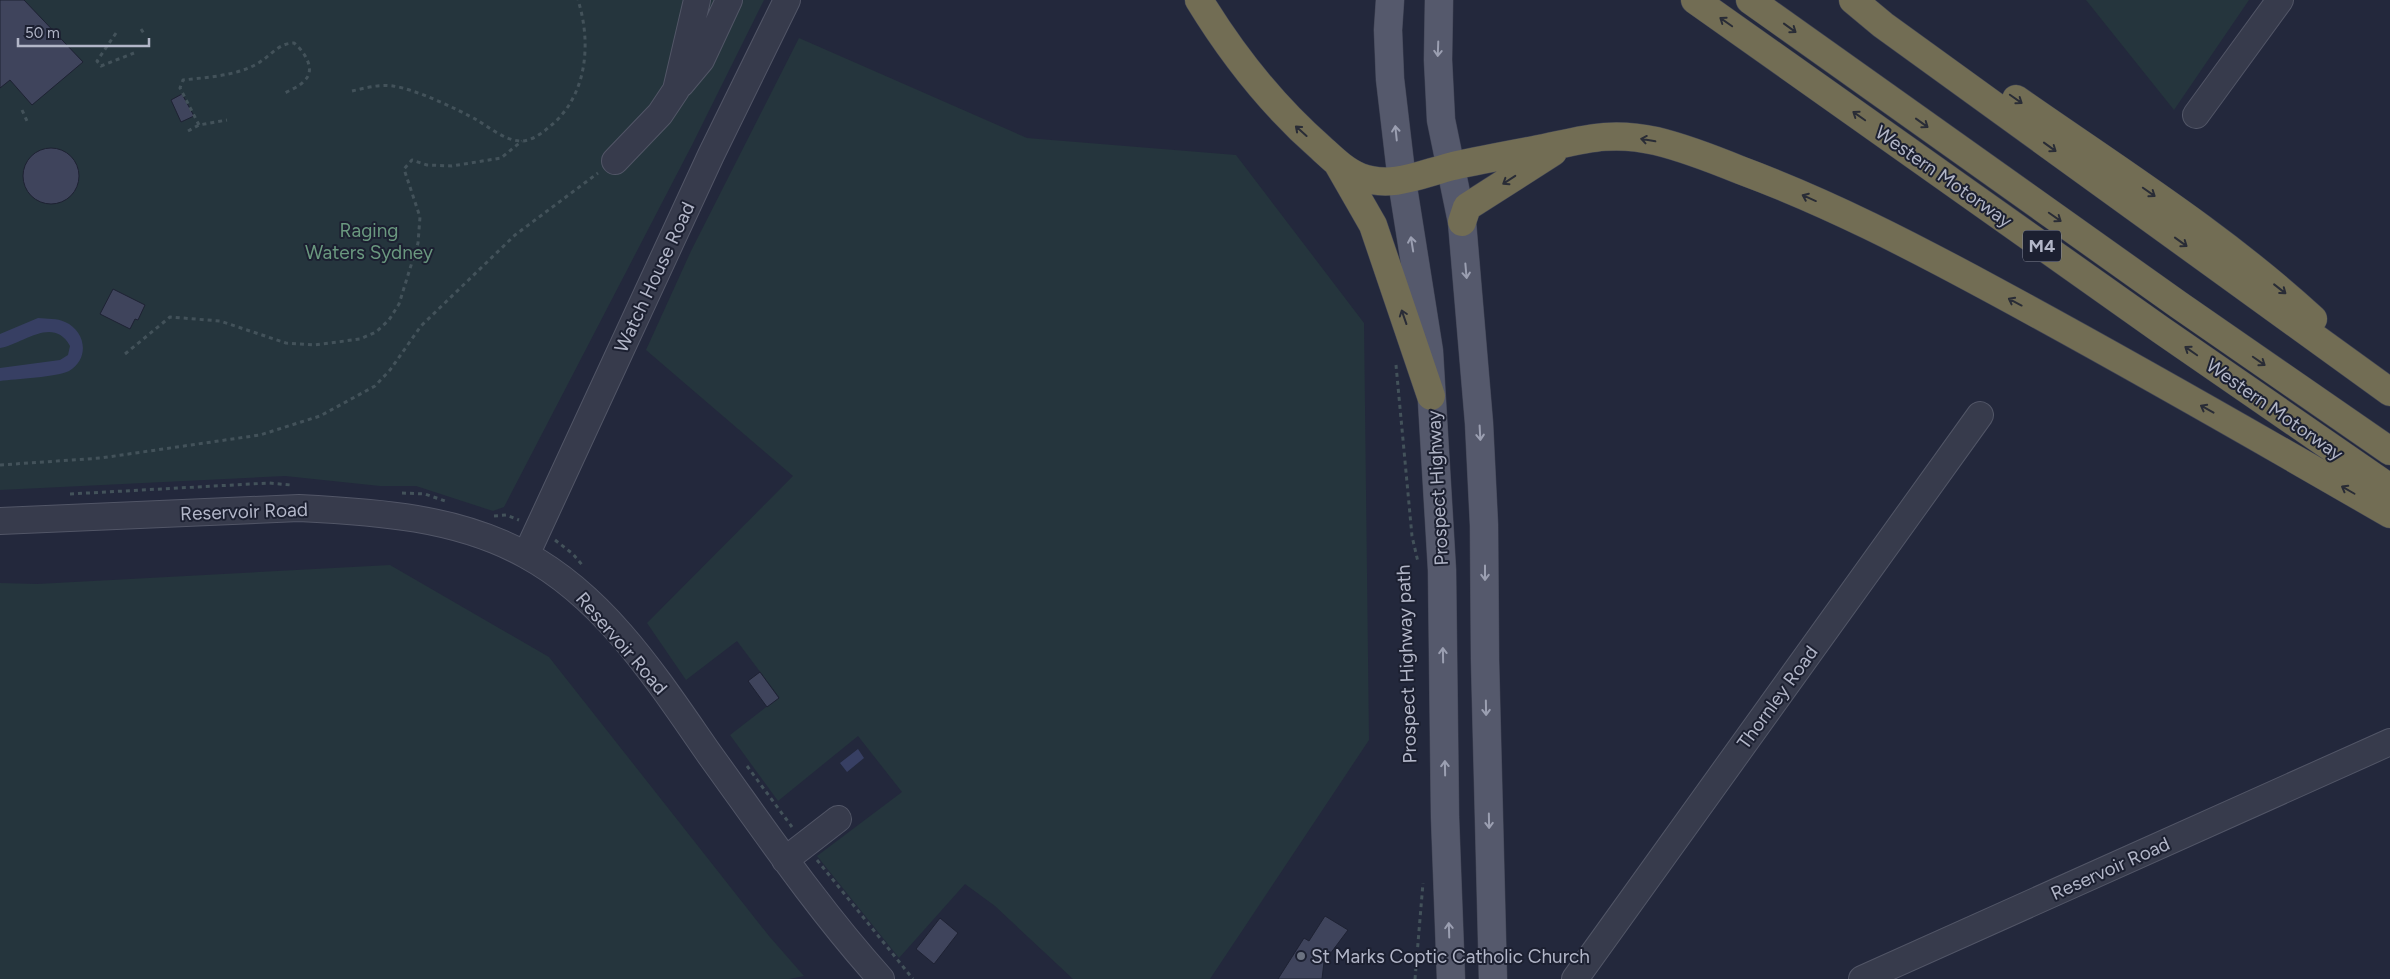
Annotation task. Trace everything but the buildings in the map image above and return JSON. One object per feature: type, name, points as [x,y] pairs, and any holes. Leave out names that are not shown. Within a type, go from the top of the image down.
[{"type":"highway","points":[[1199,0],[1246,67],[1296,126],[1338,163],[1355,175],[1368,180],[1384,182],[1402,181],[1452,166],[1565,144],[1594,136],[1655,141],[1695,153],[1776,183],[1854,217],[2058,326],[2390,514]]},
{"type":"highway","name":"Western Motorway","points":[[1695,0],[2177,341],[2390,488]]},
{"type":"highway","name":"Western Motorway","points":[[1750,0],[2171,299],[2390,451]]},
{"type":"highway","points":[[1853,0],[1883,25],[2390,391]]},
{"type":"highway","points":[[1462,222],[1467,207],[1565,144]]},
{"type":"highway","points":[[1338,163],[1373,225],[1431,396]]},
{"type":"main road","name":"Prospect Highway","points":[[1390,0],[1388,30],[1390,79],[1402,181],[1429,351],[1442,570],[1445,818],[1451,979]]},
{"type":"main road","points":[[1439,0],[1438,60],[1441,120],[1462,222],[1479,423],[1484,524],[1485,660],[1493,979]]},
{"type":"street","points":[[676,90],[697,0]]},
{"type":"street","points":[[615,161],[660,114],[676,90],[701,60],[729,0]]},
{"type":"street","name":"Watch House Road","points":[[526,555],[710,155],[787,0]]},
{"type":"street","points":[[2196,116],[2280,0]]},
{"type":"street","name":"Thornley Road","points":[[1575,979],[1592,952],[1980,415]]},
{"type":"street","name":"Reservoir Road","points":[[0,521],[299,508],[341,510],[410,518],[445,525],[485,537],[526,555],[552,572],[582,596],[637,654],[785,860],[881,979]]},
{"type":"street","name":"Reservoir Road","points":[[1862,979],[2390,742]]},
{"type":"street","points":[[785,860],[838,819]]},
{"type":"path","points":[[125,354],[170,317],[220,321],[286,343],[314,345],[360,339],[376,332],[389,320],[399,304],[418,243],[420,217],[404,169],[412,160],[427,165],[452,166],[501,158],[522,141],[538,136],[554,123],[566,111],[576,92],[583,70],[586,45],[585,20],[578,0]]},
{"type":"path","points":[[141,29],[144,35]]},
{"type":"path","points":[[116,33],[97,61],[101,66],[134,53]]},
{"type":"path","points":[[199,125],[180,88],[183,80],[238,72],[258,63],[282,45],[294,43],[310,65],[310,72],[304,82],[283,94]]},
{"type":"path","points":[[352,91],[394,86],[459,110],[507,138],[522,141]]},
{"type":"path","points":[[22,110],[27,120]]},
{"type":"path","points":[[188,130],[199,125],[227,120]]},
{"type":"path","points":[[0,465],[101,458],[260,435],[320,416],[375,386],[390,370],[421,326],[515,235],[615,161]]},
{"type":"path","name":"Prospect Highway path","points":[[1396,363],[1412,536],[1419,570]]},
{"type":"path","points":[[1415,979],[1424,878]]},
{"type":"green space","name":"Raging Waters Sydney","points":[[0,0],[764,0],[692,145],[504,507],[493,511],[416,486],[380,486],[285,476],[0,490]]},
{"type":"green space","points":[[2086,0],[2249,0],[2174,110]]},
{"type":"green space","points":[[799,38],[1027,138],[1236,155],[1364,323],[1369,740],[1210,979],[1073,979],[995,906],[965,884],[899,958],[817,856],[902,792],[858,736],[778,801],[730,735],[779,697],[737,641],[686,680],[647,623],[793,476],[646,350],[691,251]]},
{"type":"green space","points":[[390,565],[549,657],[769,936],[804,976],[789,979],[0,979],[0,583],[37,584]]},
{"type":"water","points":[[38,318],[59,320],[72,326],[81,338],[83,345],[80,360],[76,366],[63,373],[0,381],[0,368],[60,360],[68,355],[70,346],[63,337],[55,333],[46,332],[0,348],[0,334]]},
{"type":"water","points":[[858,749],[864,758],[847,772],[840,763]]},
{"type":"place","name":"St Marks Coptic Catholic Church","points":[[1301,956]]}]
